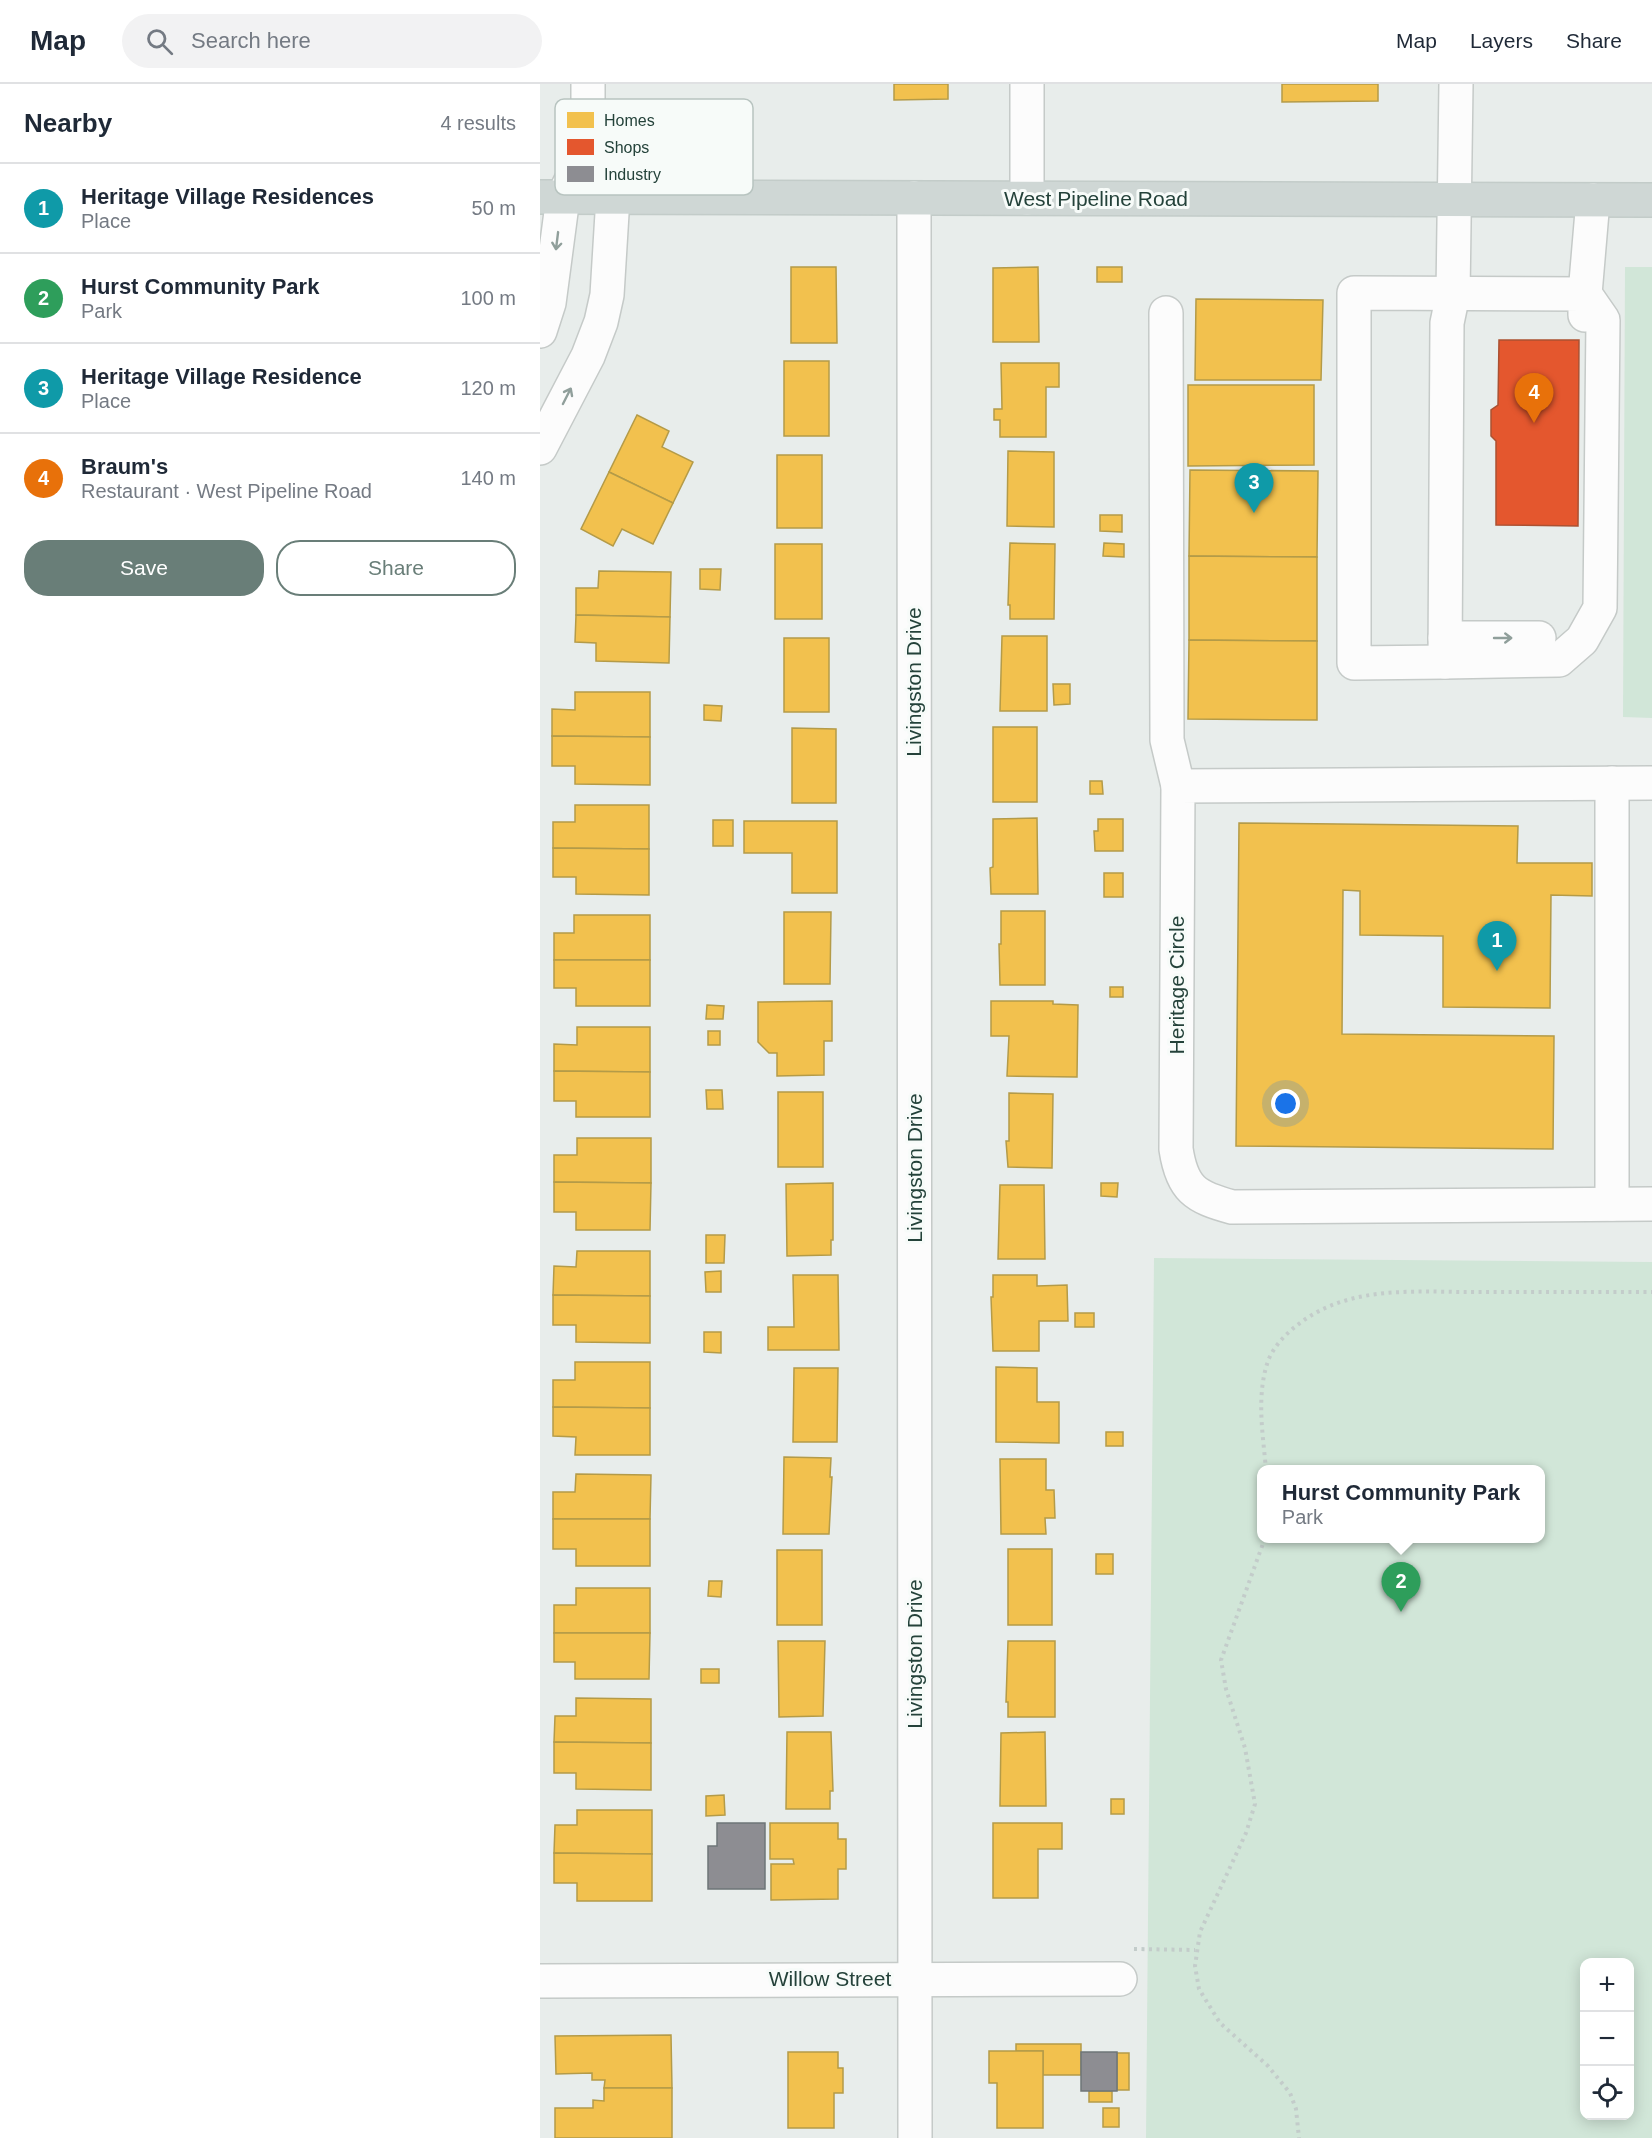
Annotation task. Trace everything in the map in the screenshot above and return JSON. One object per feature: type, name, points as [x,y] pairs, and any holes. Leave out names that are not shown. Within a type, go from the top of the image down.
[{"type":"main road","name":"West Pipeline Road","points":[[551,197],[1652,200]]},
{"type":"street","points":[[1027,84],[1027,198]]},
{"type":"street","points":[[1445,650],[1447,323],[1453,294],[1456,84]]},
{"type":"street","points":[[543,312],[551,197]]},
{"type":"street","points":[[544,431],[588,356],[601,322],[607,295],[613,197]]},
{"type":"street","name":"Livingston Drive","points":[[914,198],[915,2138]]},
{"type":"street","points":[[1585,294],[1354,293],[1354,663],[1550,638],[1568,632],[1581,616],[1587,593],[1585,294],[1593,200]]},
{"type":"street","points":[[1166,313],[1167,740],[1178,786],[1652,783]]},
{"type":"street","points":[[1612,783],[1612,1204]]},
{"type":"street","name":"Heritage Circle","points":[[1178,786],[1176,1149],[1179,1171],[1189,1189],[1206,1200],[1232,1206],[1652,1204]]},
{"type":"street","name":"Willow Street","points":[[540,1981],[1120,1979]]},
{"type":"path","points":[[1266,1465],[1260,1408],[1268,1361],[1280,1341],[1307,1318],[1336,1304],[1371,1295],[1419,1292],[1652,1292]]},
{"type":"path","points":[[1264,1543],[1221,1660],[1226,1689],[1245,1748],[1255,1804],[1246,1833],[1200,1932],[1195,1950],[1198,1989],[1220,2023],[1268,2066],[1290,2093],[1296,2109],[1299,2138]]},
{"type":"path","points":[[1120,1979],[1123,1948],[1195,1950]]},
{"type":"green space","points":[[1625,267],[1652,267],[1652,718],[1623,717]]},
{"type":"green space","points":[[1154,1258],[1652,1262],[1652,2138],[1146,2138]]},
{"type":"building: Homes","points":[[894,84],[948,84],[948,99],[894,100]]},
{"type":"building: Homes","points":[[1282,84],[1378,84],[1378,101],[1282,102]]},
{"type":"building: Homes","points":[[791,267],[836,267],[837,343],[791,343]]},
{"type":"building: Homes","points":[[1038,267],[1039,342],[993,342],[993,268]]},
{"type":"building: Homes","points":[[1097,267],[1122,267],[1122,282],[1097,282]]},
{"type":"building: Homes","points":[[1196,299],[1323,300],[1321,380],[1195,380]]},
{"type":"building: Homes","points":[[784,361],[829,361],[829,436],[784,436]]},
{"type":"building: Homes","points":[[1001,363],[1059,363],[1059,387],[1046,387],[1046,437],[1000,437],[1000,420],[994,420],[994,409],[1002,409]]},
{"type":"building: Homes","points":[[1188,385],[1314,385],[1314,465],[1188,466]]},
{"type":"building: Homes","points":[[637,415],[669,431],[662,447],[693,462],[673,503],[609,472]]},
{"type":"building: Homes","points":[[1008,451],[1054,452],[1054,527],[1007,526]]},
{"type":"building: Homes","points":[[777,455],[822,455],[822,528],[777,528]]},
{"type":"building: Homes","points":[[1190,470],[1318,471],[1317,557],[1189,556]]},
{"type":"building: Homes","points":[[609,472],[673,503],[653,544],[622,529],[613,546],[581,529]]},
{"type":"building: Homes","points":[[1100,515],[1122,515],[1122,532],[1100,531]]},
{"type":"building: Homes","points":[[1010,543],[1055,544],[1054,619],[1010,619],[1010,605],[1008,605]]},
{"type":"building: Homes","points":[[1104,543],[1124,544],[1124,557],[1103,556]]},
{"type":"building: Homes","points":[[775,544],[822,544],[822,619],[775,619]]},
{"type":"building: Homes","points":[[1189,556],[1317,557],[1317,641],[1189,640]]},
{"type":"building: Homes","points":[[700,569],[721,569],[720,590],[700,589]]},
{"type":"building: Homes","points":[[599,571],[671,572],[670,617],[576,615],[576,588],[598,588]]},
{"type":"building: Homes","points":[[576,615],[670,617],[669,663],[596,661],[596,643],[575,642]]},
{"type":"building: Homes","points":[[1002,636],[1047,636],[1047,711],[1000,711]]},
{"type":"building: Homes","points":[[784,638],[829,638],[829,712],[784,712]]},
{"type":"building: Homes","points":[[1189,640],[1317,641],[1317,720],[1188,719]]},
{"type":"building: Homes","points":[[1053,684],[1070,684],[1070,704],[1054,705]]},
{"type":"building: Homes","points":[[575,692],[650,692],[650,737],[552,736],[552,709],[575,710]]},
{"type":"building: Homes","points":[[704,705],[722,706],[721,721],[704,720]]},
{"type":"building: Homes","points":[[993,727],[1037,727],[1037,802],[993,802]]},
{"type":"building: Homes","points":[[792,728],[836,729],[836,803],[792,803]]},
{"type":"building: Homes","points":[[552,736],[650,737],[650,785],[575,784],[575,766],[552,766]]},
{"type":"building: Homes","points":[[1090,781],[1102,781],[1103,794],[1090,794]]},
{"type":"building: Homes","points":[[575,805],[649,805],[649,849],[553,848],[553,822],[575,822]]},
{"type":"building: Homes","points":[[1037,818],[1038,894],[991,894],[993,819]]},
{"type":"building: Homes","points":[[1098,819],[1123,819],[1123,851],[1095,851],[1094,831],[1098,831]]},
{"type":"building: Homes","points":[[713,820],[733,820],[733,846],[713,846]]},
{"type":"building: Homes","points":[[744,821],[837,821],[837,893],[792,893],[792,853],[744,853]]},
{"type":"building: Homes","points":[[1239,823],[1518,826],[1517,863],[1592,863],[1592,896],[1551,895],[1550,1008],[1443,1007],[1443,936],[1360,935],[1360,891],[1343,890],[1342,1034],[1554,1036],[1553,1149],[1236,1146]]},
{"type":"building: Homes","points":[[553,848],[649,849],[649,895],[576,894],[576,877],[553,877]]},
{"type":"building: Homes","points":[[1104,873],[1123,873],[1123,897],[1104,897]]},
{"type":"building: Homes","points":[[1001,911],[1045,911],[1045,985],[1000,985]]},
{"type":"building: Homes","points":[[784,912],[831,912],[830,984],[784,984]]},
{"type":"building: Homes","points":[[574,915],[650,915],[650,960],[554,960],[554,933],[574,933]]},
{"type":"building: Homes","points":[[554,960],[650,960],[650,1006],[576,1006],[576,988],[554,988]]},
{"type":"building: Homes","points":[[1110,987],[1123,987],[1123,997],[1110,997]]},
{"type":"building: Homes","points":[[832,1001],[832,1041],[824,1041],[824,1075],[777,1076],[777,1053],[769,1053],[758,1042],[758,1002]]},
{"type":"building: Homes","points":[[991,1001],[1053,1001],[1053,1004],[1078,1005],[1077,1077],[1007,1076],[1009,1036],[991,1036]]},
{"type":"building: Homes","points":[[707,1005],[724,1006],[723,1019],[706,1019]]},
{"type":"building: Homes","points":[[577,1027],[650,1027],[650,1072],[554,1071],[554,1044],[577,1045]]},
{"type":"building: Homes","points":[[708,1031],[720,1031],[720,1045],[708,1045]]},
{"type":"building: Homes","points":[[554,1071],[650,1072],[650,1117],[576,1117],[576,1101],[554,1101]]},
{"type":"building: Homes","points":[[706,1090],[722,1090],[723,1109],[707,1109]]},
{"type":"building: Homes","points":[[778,1092],[823,1092],[823,1167],[778,1167]]},
{"type":"building: Homes","points":[[1009,1093],[1053,1094],[1052,1168],[1008,1167],[1006,1141],[1009,1141]]},
{"type":"building: Homes","points":[[577,1138],[651,1138],[651,1183],[554,1182],[554,1155],[577,1155]]},
{"type":"building: Homes","points":[[554,1182],[651,1183],[650,1230],[576,1230],[576,1212],[554,1212]]},
{"type":"building: Homes","points":[[833,1183],[831,1255],[787,1256],[786,1184]]},
{"type":"building: Homes","points":[[1101,1183],[1118,1183],[1117,1197],[1101,1196]]},
{"type":"building: Homes","points":[[1000,1185],[1044,1185],[1045,1259],[998,1259]]},
{"type":"building: Homes","points":[[706,1235],[725,1235],[724,1263],[706,1263]]},
{"type":"building: Homes","points":[[577,1251],[650,1251],[650,1296],[553,1295],[554,1266],[576,1267]]},
{"type":"building: Homes","points":[[721,1271],[721,1292],[706,1292],[705,1272]]},
{"type":"building: Homes","points":[[793,1275],[838,1275],[839,1350],[768,1350],[768,1327],[794,1327]]},
{"type":"building: Homes","points":[[993,1275],[1037,1275],[1037,1286],[1067,1285],[1068,1321],[1039,1321],[1039,1351],[993,1351],[991,1297],[993,1297]]},
{"type":"building: Homes","points":[[553,1295],[650,1296],[650,1343],[576,1342],[576,1325],[553,1325]]},
{"type":"building: Homes","points":[[1075,1313],[1094,1313],[1094,1327],[1075,1327]]},
{"type":"building: Homes","points":[[704,1332],[721,1332],[721,1353],[704,1352]]},
{"type":"building: Homes","points":[[575,1362],[650,1362],[650,1408],[553,1407],[553,1380],[575,1380]]},
{"type":"building: Homes","points":[[996,1367],[1037,1368],[1037,1402],[1059,1402],[1059,1443],[996,1442]]},
{"type":"building: Homes","points":[[794,1368],[838,1368],[837,1442],[793,1442]]},
{"type":"building: Homes","points":[[553,1407],[650,1408],[650,1455],[575,1455],[576,1437],[553,1436]]},
{"type":"building: Homes","points":[[1106,1432],[1123,1432],[1123,1446],[1106,1446]]},
{"type":"building: Homes","points":[[784,1457],[831,1458],[829,1534],[783,1534]]},
{"type":"building: Homes","points":[[1000,1459],[1046,1459],[1046,1490],[1054,1490],[1055,1518],[1045,1518],[1046,1534],[1001,1534]]},
{"type":"building: Homes","points":[[576,1474],[651,1475],[650,1519],[553,1519],[553,1492],[575,1492]]},
{"type":"building: Homes","points":[[553,1519],[650,1519],[650,1566],[576,1566],[576,1549],[553,1549]]},
{"type":"building: Homes","points":[[1008,1549],[1052,1549],[1052,1625],[1008,1625]]},
{"type":"building: Homes","points":[[777,1550],[822,1550],[822,1625],[777,1625]]},
{"type":"building: Homes","points":[[1096,1554],[1113,1554],[1113,1574],[1096,1574]]},
{"type":"building: Homes","points":[[709,1581],[722,1581],[721,1597],[708,1596]]},
{"type":"building: Homes","points":[[576,1588],[650,1588],[650,1633],[554,1633],[554,1605],[576,1605]]},
{"type":"building: Homes","points":[[554,1633],[650,1633],[649,1679],[575,1679],[575,1662],[554,1662]]},
{"type":"building: Homes","points":[[778,1641],[825,1641],[823,1716],[779,1717]]},
{"type":"building: Homes","points":[[1008,1641],[1055,1641],[1055,1717],[1008,1717],[1008,1702],[1006,1702]]},
{"type":"building: Homes","points":[[701,1669],[719,1669],[719,1683],[701,1683]]},
{"type":"building: Homes","points":[[576,1698],[651,1699],[651,1743],[554,1742],[555,1716],[576,1716]]},
{"type":"building: Homes","points":[[787,1732],[831,1732],[833,1791],[830,1791],[830,1809],[786,1809]]},
{"type":"building: Homes","points":[[1045,1732],[1046,1806],[1000,1806],[1001,1733]]},
{"type":"building: Homes","points":[[554,1742],[651,1743],[651,1790],[576,1789],[576,1773],[554,1773]]},
{"type":"building: Homes","points":[[724,1795],[725,1815],[706,1816],[706,1796]]},
{"type":"building: Homes","points":[[1111,1799],[1124,1799],[1124,1814],[1111,1814]]},
{"type":"building: Homes","points":[[577,1810],[652,1810],[652,1854],[554,1853],[555,1825],[577,1825]]},
{"type":"building: Homes","points":[[770,1823],[838,1823],[838,1839],[846,1839],[846,1869],[838,1869],[838,1899],[771,1900],[771,1864],[794,1864],[793,1859],[770,1859]]},
{"type":"building: Homes","points":[[993,1823],[1062,1823],[1062,1849],[1038,1849],[1038,1898],[993,1898]]},
{"type":"building: Homes","points":[[554,1853],[652,1854],[652,1901],[577,1901],[577,1883],[554,1883]]},
{"type":"building: Homes","points":[[671,2035],[672,2088],[604,2088],[605,2080],[592,2080],[592,2073],[556,2074],[555,2036]]},
{"type":"building: Homes","points":[[1016,2044],[1081,2044],[1081,2075],[1043,2075],[1043,2051],[1016,2051]]},
{"type":"building: Homes","points":[[989,2051],[1043,2051],[1043,2128],[997,2128],[997,2083],[989,2083]]},
{"type":"building: Homes","points":[[788,2052],[838,2052],[838,2068],[843,2068],[843,2093],[834,2093],[834,2128],[788,2128]]},
{"type":"building: Homes","points":[[1117,2053],[1129,2053],[1129,2090],[1117,2090]]},
{"type":"building: Homes","points":[[604,2088],[672,2088],[672,2138],[555,2138],[555,2108],[593,2108],[593,2100],[604,2101]]},
{"type":"building: Homes","points":[[1089,2091],[1112,2091],[1112,2102],[1089,2102]]},
{"type":"building: Homes","points":[[1103,2108],[1119,2108],[1119,2127],[1103,2127]]},
{"type":"building: Shops","points":[[1499,340],[1579,340],[1578,526],[1496,525],[1496,441],[1491,436],[1491,410],[1498,405]]},
{"type":"building: Industry","points":[[717,1823],[765,1823],[765,1889],[708,1889],[708,1846],[717,1846]]},
{"type":"building: Industry","points":[[1081,2052],[1117,2052],[1117,2091],[1081,2091]]},
{"type":"place","name":"Braum's","points":[[1534,423]]},
{"type":"place","name":"Heritage Village Residence","points":[[1254,513]]},
{"type":"place","name":"Heritage Village Residences","points":[[1497,971]]},
{"type":"place","name":"Hurst Community Park","points":[[1401,1612]]}]
